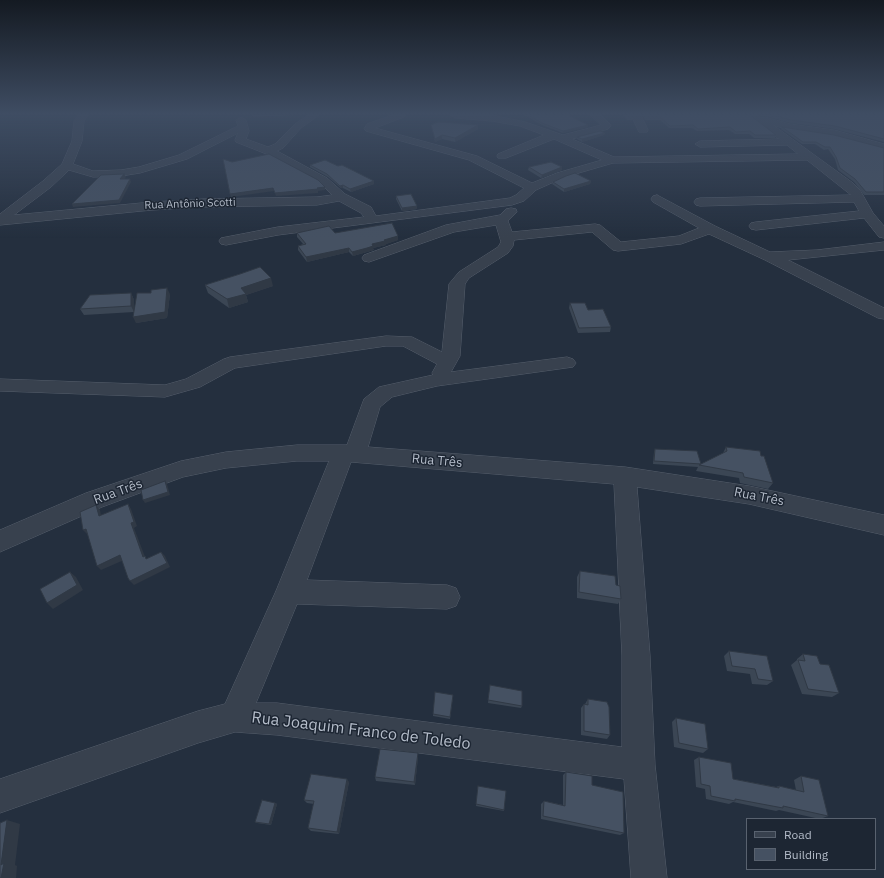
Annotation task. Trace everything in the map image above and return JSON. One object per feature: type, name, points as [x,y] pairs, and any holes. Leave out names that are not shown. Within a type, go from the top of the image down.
[{"type":"street","points":[[0,221],[47,184],[67,164],[70,156]]},
{"type":"street","points":[[67,164],[80,171],[93,174],[129,172],[168,163],[183,156]]},
{"type":"street","points":[[278,156],[323,180],[341,197],[366,210],[373,220]]},
{"type":"street","points":[[466,156],[473,158],[532,187]]},
{"type":"street","points":[[603,156],[612,160]]},
{"type":"street","points":[[226,241],[278,231],[512,201],[520,198],[532,187],[561,175],[612,160],[808,157],[849,186],[856,193],[867,214],[884,234]]},
{"type":"street","name":"Rua Antônio Scotti","points":[[0,221],[152,206],[317,200],[341,197]]},
{"type":"street","points":[[700,202],[859,198]]},
{"type":"street","points":[[657,199],[710,229],[767,256],[776,257],[817,254],[884,246]]},
{"type":"street","points":[[369,258],[451,228],[505,218],[514,208],[512,201]]},
{"type":"street","points":[[756,226],[867,214]]},
{"type":"street","points":[[437,380],[451,356],[457,284],[464,274],[504,250],[508,242],[501,219]]},
{"type":"street","points":[[506,237],[595,228],[618,247],[681,240],[710,229]]},
{"type":"street","points":[[767,256],[884,314]]},
{"type":"street","points":[[0,385],[166,391],[193,383],[230,364],[386,341],[406,341],[447,362]]},
{"type":"street","points":[[235,717],[371,404],[386,392],[437,380],[567,364]]},
{"type":"street","name":"Rua Três","points":[[0,541],[94,500],[181,469],[226,460],[297,453],[349,454],[625,476],[749,495],[884,525]]},
{"type":"street","points":[[625,476],[636,656],[639,765],[649,878]]},
{"type":"street","points":[[289,592],[447,596]]},
{"type":"street","name":"Rua Joaquim Franco de Toledo","points":[[0,796],[198,728],[235,717],[276,719],[639,765]]},
{"type":"building","points":[[260,156],[273,156],[318,180],[325,187],[275,193],[273,188],[230,194],[223,159],[232,162]]},
{"type":"building","points":[[884,156],[884,192],[866,192],[855,179],[840,168],[836,157]]},
{"type":"building","points":[[325,160],[338,166],[342,165],[374,181],[350,189],[343,185],[340,186],[327,174],[310,165]]},
{"type":"building","points":[[551,162],[562,167],[542,175],[529,167]]},
{"type":"building","points":[[575,173],[591,181],[564,189],[553,182],[566,176]]},
{"type":"building","points":[[124,174],[120,179],[130,179],[119,200],[72,204],[101,175]]},
{"type":"building","points":[[411,194],[417,206],[402,208],[396,196]]},
{"type":"building","points":[[392,223],[398,236],[372,244],[373,246],[352,252],[349,248],[306,257],[298,246],[306,244],[297,233],[329,226],[335,233]]},
{"type":"building","points":[[260,267],[271,278],[241,288],[246,294],[227,299],[205,285],[240,274]]},
{"type":"building","points":[[167,288],[165,312],[133,317],[137,293],[151,293],[151,290]]},
{"type":"building","points":[[131,293],[131,306],[80,309],[90,295]]},
{"type":"building","points":[[570,303],[585,303],[588,310],[603,309],[611,327],[579,328]]},
{"type":"building","points":[[726,447],[760,451],[761,456],[764,456],[773,483],[744,477],[743,473],[699,465],[727,451]]},
{"type":"building","points":[[655,449],[697,451],[701,464],[654,461]]},
{"type":"building","points":[[165,481],[168,492],[143,500],[141,490]]},
{"type":"building","points":[[128,504],[134,522],[131,523],[143,557],[145,556],[146,559],[161,552],[167,563],[130,581],[120,555],[97,566],[86,529],[83,530],[80,512],[96,505],[99,516]]},
{"type":"building","points":[[580,571],[615,576],[616,585],[620,586],[621,599],[579,592]]},
{"type":"building","points":[[70,572],[77,585],[47,603],[40,589]]},
{"type":"building","points":[[729,651],[767,656],[773,681],[758,679],[755,669],[732,666]]},
{"type":"building","points":[[803,654],[817,656],[820,664],[829,665],[839,693],[808,689],[798,660],[805,661]]},
{"type":"building","points":[[490,685],[522,691],[522,706],[488,700]]},
{"type":"building","points":[[435,692],[453,695],[450,717],[433,714]]},
{"type":"building","points":[[588,699],[607,702],[609,707],[610,735],[584,731],[584,704],[588,705]]},
{"type":"building","points":[[676,718],[705,724],[708,749],[679,743]]},
{"type":"building","points":[[380,749],[418,753],[414,782],[375,777]]},
{"type":"building","points":[[699,757],[731,763],[733,779],[779,788],[779,786],[804,792],[801,776],[819,780],[828,816],[783,806],[783,808],[711,796],[710,786],[701,784]]},
{"type":"building","points":[[566,772],[592,776],[592,785],[623,792],[624,833],[543,816],[544,801],[565,806]]},
{"type":"building","points":[[311,774],[347,779],[337,832],[308,828],[314,801],[304,800]]},
{"type":"building","points":[[478,786],[506,791],[504,810],[476,804]]},
{"type":"building","points":[[262,800],[275,803],[269,824],[255,822]]},
{"type":"building","points":[[7,820],[1,865],[4,863],[0,878],[0,823]]}]
